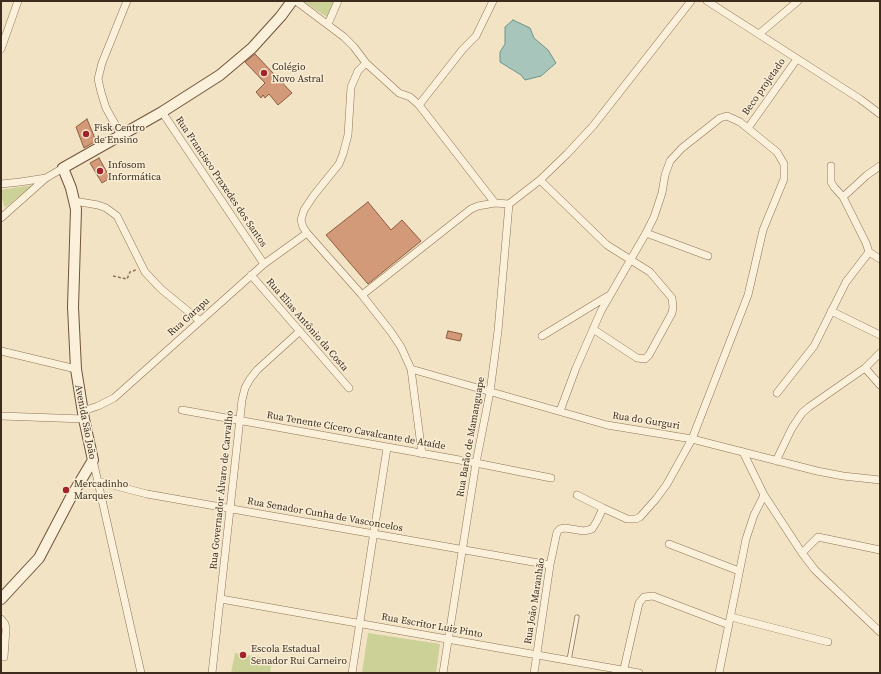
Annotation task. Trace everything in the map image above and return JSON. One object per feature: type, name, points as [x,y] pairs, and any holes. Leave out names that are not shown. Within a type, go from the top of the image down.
[{"type":"main road","points":[[63,168],[197,91],[252,48],[281,16],[292,1]]},
{"type":"main road","name":"Avenida São João","points":[[63,168],[74,201],[76,217],[73,307],[76,369],[83,415],[93,460]]},
{"type":"main road","points":[[1,598],[39,558],[70,497],[93,460]]},
{"type":"street","points":[[1,48],[18,1]]},
{"type":"street","points":[[121,135],[106,108],[98,79],[102,63],[127,1]]},
{"type":"street","points":[[296,1],[344,37],[366,63],[399,93],[410,97],[418,105],[495,203]]},
{"type":"street","points":[[328,24],[338,1]]},
{"type":"street","points":[[418,105],[463,49],[476,36],[493,1]]},
{"type":"street","points":[[362,295],[464,214],[478,206],[495,203],[509,204],[540,180],[593,126],[691,1]]},
{"type":"street","points":[[707,1],[860,99],[880,114]]},
{"type":"street","points":[[759,34],[798,1]]},
{"type":"street","name":"Beco projetado","points":[[748,128],[797,58]]},
{"type":"street","points":[[366,63],[358,71],[351,87],[348,135],[343,154],[339,164],[314,195],[302,216],[302,224],[307,233],[362,295],[391,332],[411,369],[422,454]]},
{"type":"street","name":"Rua Francisco Praxedes dos Santos","points":[[162,112],[264,264]]},
{"type":"street","points":[[560,411],[576,368],[608,296],[646,233],[658,205],[670,161],[682,148],[723,116],[731,117],[748,128],[777,152],[782,158],[784,164],[784,178],[763,230],[748,295],[692,439],[667,484],[640,517],[632,520],[627,519],[577,495]]},
{"type":"street","points":[[831,166],[831,182],[843,197],[869,252],[880,259]]},
{"type":"street","points":[[843,197],[867,174],[880,166]]},
{"type":"street","points":[[1,218],[46,178],[63,168]]},
{"type":"street","points":[[1,184],[46,178]]},
{"type":"street","points":[[540,180],[607,245],[643,267],[656,278],[672,298],[672,313],[647,358],[639,359],[593,329]]},
{"type":"street","points":[[74,201],[98,205],[106,208],[117,216],[143,268],[161,289],[200,321]]},
{"type":"street","name":"Rua Barão de Mamanguape","points":[[443,673],[476,463],[490,392],[498,331],[509,204]]},
{"type":"street","name":"Rua Garapu","points":[[83,415],[114,398],[251,275],[307,233]]},
{"type":"street","points":[[646,233],[708,256]]},
{"type":"street","points":[[777,393],[808,356],[846,282],[869,252]]},
{"type":"street","name":"Rua Elias Antônio da Costa","points":[[251,275],[348,388]]},
{"type":"street","points":[[542,336],[608,296]]},
{"type":"street","points":[[831,311],[880,335]]},
{"type":"street","name":"Rua Governador Álvaro de Carvalho","points":[[212,673],[242,400],[245,388],[257,370],[300,331]]},
{"type":"street","points":[[1,352],[76,369]]},
{"type":"street","points":[[776,460],[792,428],[802,414],[809,407],[865,368],[880,353]]},
{"type":"street","points":[[865,368],[880,385]]},
{"type":"street","name":"Rua do Gurguri","points":[[411,369],[615,427],[692,439],[817,471],[843,476],[880,480]]},
{"type":"street","name":"Rua Tenente Cícero Cavalcante de Ataíde","points":[[182,410],[551,478]]},
{"type":"street","points":[[1,416],[83,415]]},
{"type":"street","points":[[352,673],[387,448]]},
{"type":"street","points":[[743,452],[764,495],[802,553],[815,570],[880,632]]},
{"type":"street","name":"Avenida São João","points":[[93,460],[141,673]]},
{"type":"street","name":"Rua Senador Cunha de Vasconcelos","points":[[97,481],[147,494],[550,565]]},
{"type":"street","points":[[719,673],[739,571],[750,525],[764,495]]},
{"type":"street","name":"Rua João Maranhão","points":[[534,673],[550,565],[557,532],[560,529],[565,528],[584,531],[592,529],[604,508]]},
{"type":"street","points":[[802,553],[818,537],[880,550]]},
{"type":"street","points":[[669,544],[739,571]]},
{"type":"street","points":[[623,672],[639,603],[644,596],[653,596],[729,625]]},
{"type":"street","name":"Rua Escritor Luiz Pinto","points":[[221,600],[537,654],[623,672],[639,673]]},
{"type":"street","points":[[731,617],[828,642]]},
{"type":"street","points":[[1,619],[5,624],[6,629],[4,657]]},
{"type":"lane","points":[[569,660],[577,618]]},
{"type":"path","points":[[113,276],[127,279],[130,272],[143,268]]},
{"type":"green space","points":[[302,1],[335,1],[327,17]]},
{"type":"green space","points":[[33,185],[5,208],[1,190]]},
{"type":"green space","points":[[368,633],[440,644],[436,673],[362,673]]},
{"type":"green space","points":[[235,653],[272,659],[270,673],[231,673]]},
{"type":"water","points":[[513,20],[530,28],[534,38],[548,50],[556,63],[541,76],[525,80],[521,75],[500,62],[500,52],[505,44],[505,27]]},
{"type":"building","name":"Colégio Novo Astral","points":[[255,54],[292,93],[278,105],[269,94],[265,98],[263,95],[261,98],[256,92],[265,83],[245,62]]},
{"type":"building","name":"Fisk Centro de Ensino","points":[[87,119],[96,141],[84,148],[76,127]]},
{"type":"building","name":"Infosom Informática","points":[[99,158],[110,178],[102,183],[90,163]]},
{"type":"building","points":[[368,202],[391,230],[402,220],[421,241],[368,284],[326,235]]},
{"type":"building","points":[[448,331],[462,334],[460,341],[446,338]]},
{"type":"place","name":"Colégio Novo Astral","points":[[264,73]]},
{"type":"place","name":"Fisk Centro de Ensino","points":[[86,134]]},
{"type":"place","name":"Infosom Informática","points":[[100,171]]},
{"type":"place","name":"Mercadinho Marques","points":[[66,490]]},
{"type":"place","name":"Escola Estadual Senador Rui Carneiro","points":[[243,655]]}]
